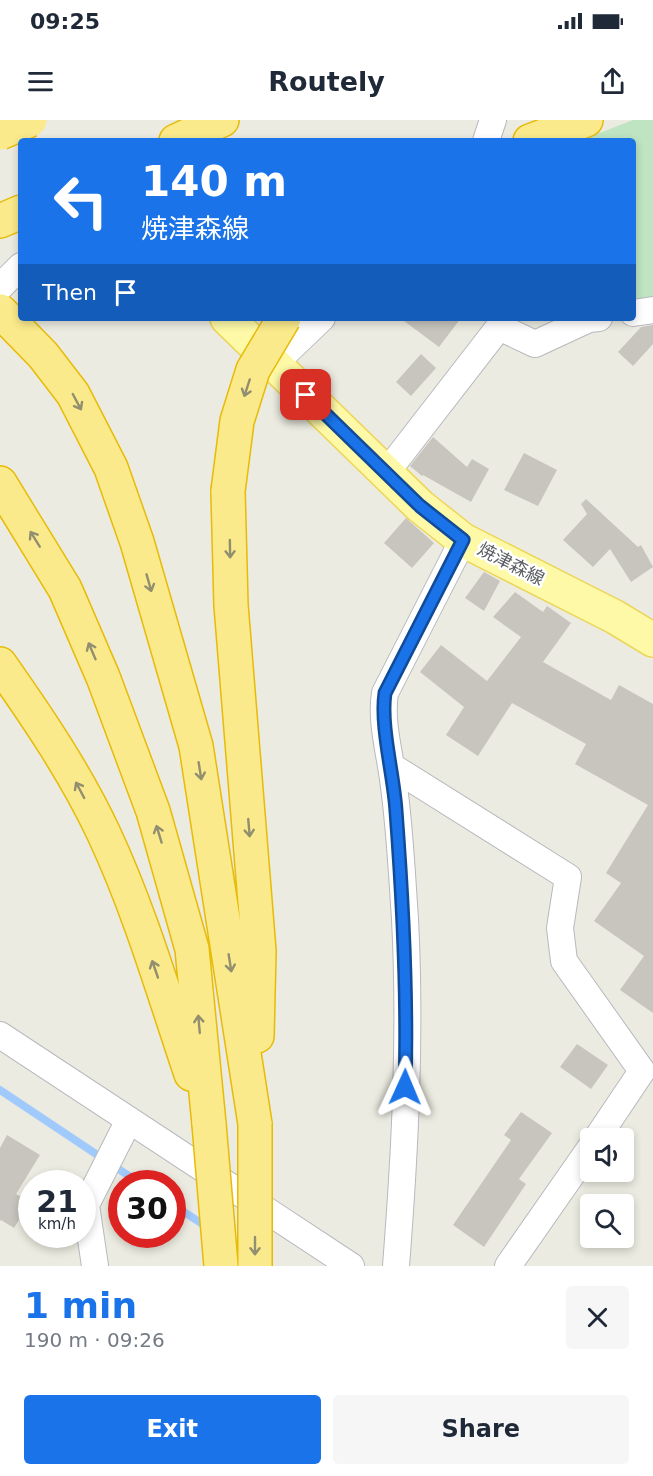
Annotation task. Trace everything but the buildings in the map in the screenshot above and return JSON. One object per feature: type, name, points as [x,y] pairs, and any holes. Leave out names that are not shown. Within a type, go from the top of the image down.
[{"type":"highway","points":[[0,134],[30,120]]},
{"type":"highway","points":[[183,138],[222,120]]},
{"type":"highway","points":[[538,138],[586,120]]},
{"type":"highway","points":[[0,221],[18,213]]},
{"type":"highway","points":[[0,311],[43,355],[73,394],[111,468],[136,542],[196,746],[255,1124]]},
{"type":"highway","points":[[255,1266],[255,1124],[259,951],[231,605],[228,491],[237,421],[253,370],[282,321]]},
{"type":"highway","points":[[0,483],[65,589],[103,677],[153,811],[186,926],[192,949],[220,1266]]},
{"type":"highway","points":[[0,664],[69,768],[104,834],[127,888],[208,1124]]},
{"type":"main road","points":[[0,124],[20,138]]},
{"type":"main road","name":"焼津森線","points":[[230,321],[420,506],[463,540],[615,617],[653,640]]},
{"type":"street","points":[[487,138],[493,120]]},
{"type":"street","points":[[0,287],[18,269]]},
{"type":"street","points":[[636,313],[653,310]]},
{"type":"street","points":[[275,363],[319,321]]},
{"type":"street","points":[[386,473],[499,327],[535,344],[587,321]]},
{"type":"street","points":[[396,1266],[403,1174],[406,1043],[405,921],[391,766],[383,706],[385,693],[463,540]]},
{"type":"street","points":[[391,766],[568,877],[560,928],[564,961],[642,1071],[604,1128]]},
{"type":"street","points":[[0,1035],[351,1266]]},
{"type":"street","points":[[95,1266],[86,1205],[129,1120]]},
{"type":"street","points":[[508,1266],[580,1163]]},
{"type":"green space","points":[[633,120],[653,120],[653,310],[636,312],[636,138],[587,138]]},
{"type":"waterway","points":[[0,1090],[120,1170]]},
{"type":"waterway","points":[[186,1213],[210,1229]]},
{"type":"route","points":[[306,395],[420,506],[463,540],[385,693],[383,706],[394,788],[405,921],[405,1087]]}]
